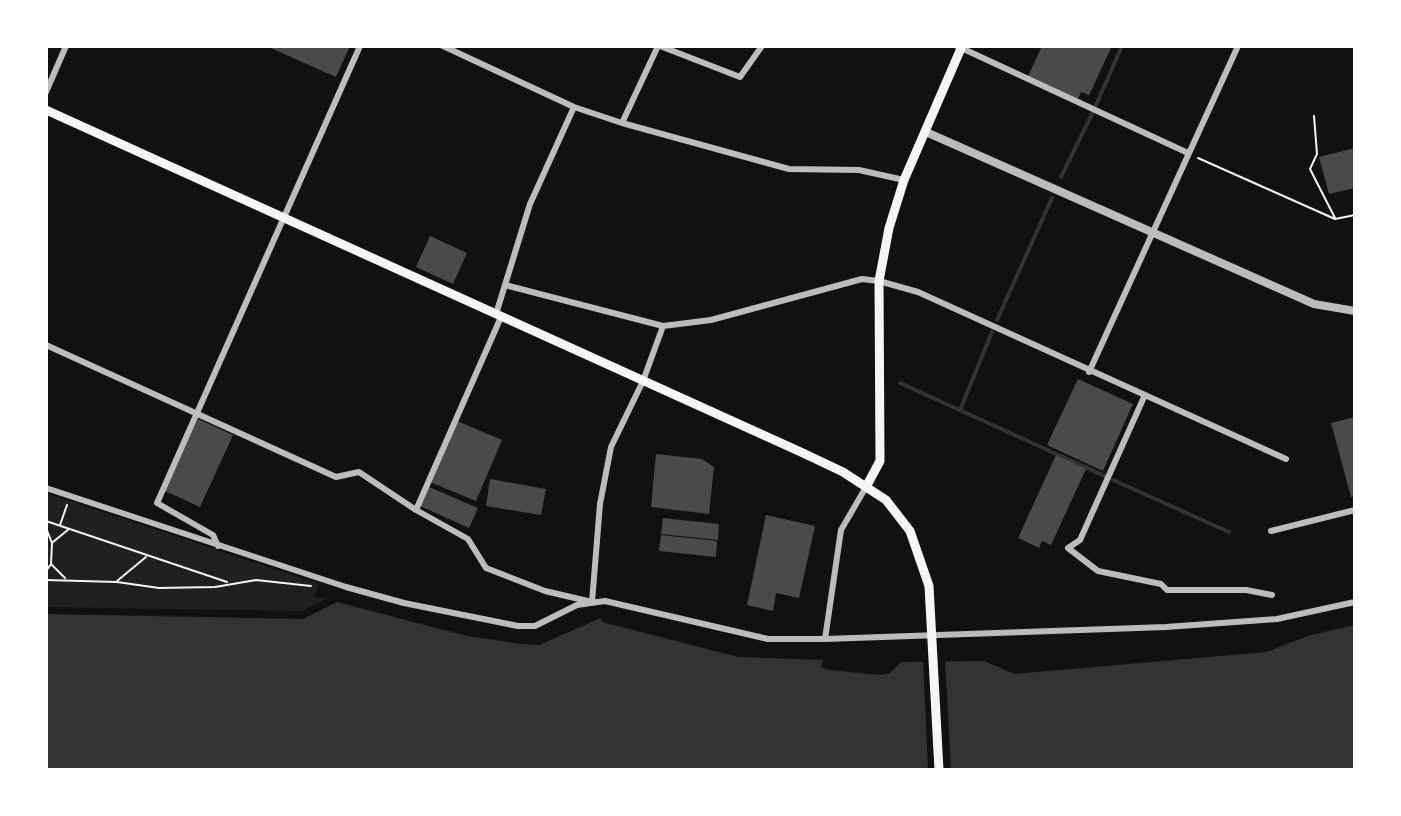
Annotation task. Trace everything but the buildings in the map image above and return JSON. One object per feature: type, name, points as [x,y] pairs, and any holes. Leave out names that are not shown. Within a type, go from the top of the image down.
[{"type":"main road","points":[[866,487],[880,461],[879,281],[889,228],[904,180],[960,47]]},
{"type":"main road","points":[[46,110],[803,453],[866,487],[898,514],[917,546],[929,586],[939,770]]},
{"type":"street","points":[[46,92],[66,46]]},
{"type":"street","points":[[218,546],[213,535],[157,503],[287,218],[360,46]]},
{"type":"street","points":[[443,46],[574,107],[622,123],[789,169],[859,170],[904,180]]},
{"type":"street","points":[[622,123],[659,46],[740,77],[762,46]]},
{"type":"street","points":[[1089,372],[1238,46]]},
{"type":"street","points":[[960,47],[1188,153]]},
{"type":"street","points":[[416,510],[498,316],[530,204],[574,107]]},
{"type":"street","points":[[926,132],[1314,304],[1355,311]]},
{"type":"street","points":[[505,285],[663,326],[711,320],[862,279],[879,281],[918,292],[1286,459]]},
{"type":"street","points":[[592,602],[600,504],[611,447],[643,381],[663,326]]},
{"type":"street","points":[[46,345],[336,477],[359,472],[416,510],[468,539],[486,568],[545,591],[592,602],[618,603],[768,639],[933,637],[1166,627],[1277,619],[1355,602]]},
{"type":"street","points":[[1144,397],[1080,540],[1068,548],[1098,571],[1161,584],[1167,590],[1246,590],[1272,595]]},
{"type":"street","points":[[825,639],[841,530],[866,487]]},
{"type":"street","points":[[46,488],[218,546],[404,603],[505,624],[535,626],[577,605],[592,602]]},
{"type":"street","points":[[1271,531],[1355,510]]},
{"type":"path","points":[[1314,116],[1317,154],[1310,169],[1335,219]]},
{"type":"path","points":[[1188,153],[1335,219],[1355,215]]},
{"type":"path","points":[[60,526],[70,497]]},
{"type":"path","points":[[46,521],[229,583]]},
{"type":"path","points":[[46,528],[52,543],[51,564],[46,571]]},
{"type":"path","points":[[52,543],[69,529]]},
{"type":"path","points":[[117,582],[147,557]]},
{"type":"path","points":[[51,564],[66,579]]},
{"type":"path","points":[[46,580],[117,582],[159,588],[265,580],[321,586]]},
{"type":"shaded area","points":[[46,493],[319,584],[314,597],[328,598],[302,611],[46,607]]},
{"type":"shaded area","points":[[337,602],[467,636],[521,644],[539,645],[601,618],[602,622],[738,657],[823,660],[821,667],[829,670],[881,675],[890,673],[901,662],[984,661],[1014,674],[1266,652],[1311,635],[1355,625],[1355,770],[46,770],[46,614],[303,619]]},
{"type":"pier","points":[[945,657],[951,770],[928,770],[923,658]]},
{"type":"waterway","points":[[1096,105],[1122,46]]},
{"type":"waterway","points":[[1061,177],[1093,112]]},
{"type":"waterway","points":[[997,320],[1052,198]]},
{"type":"waterway","points":[[960,410],[992,332]]},
{"type":"waterway","points":[[900,383],[1105,476]]},
{"type":"waterway","points":[[1113,480],[1229,532]]}]
